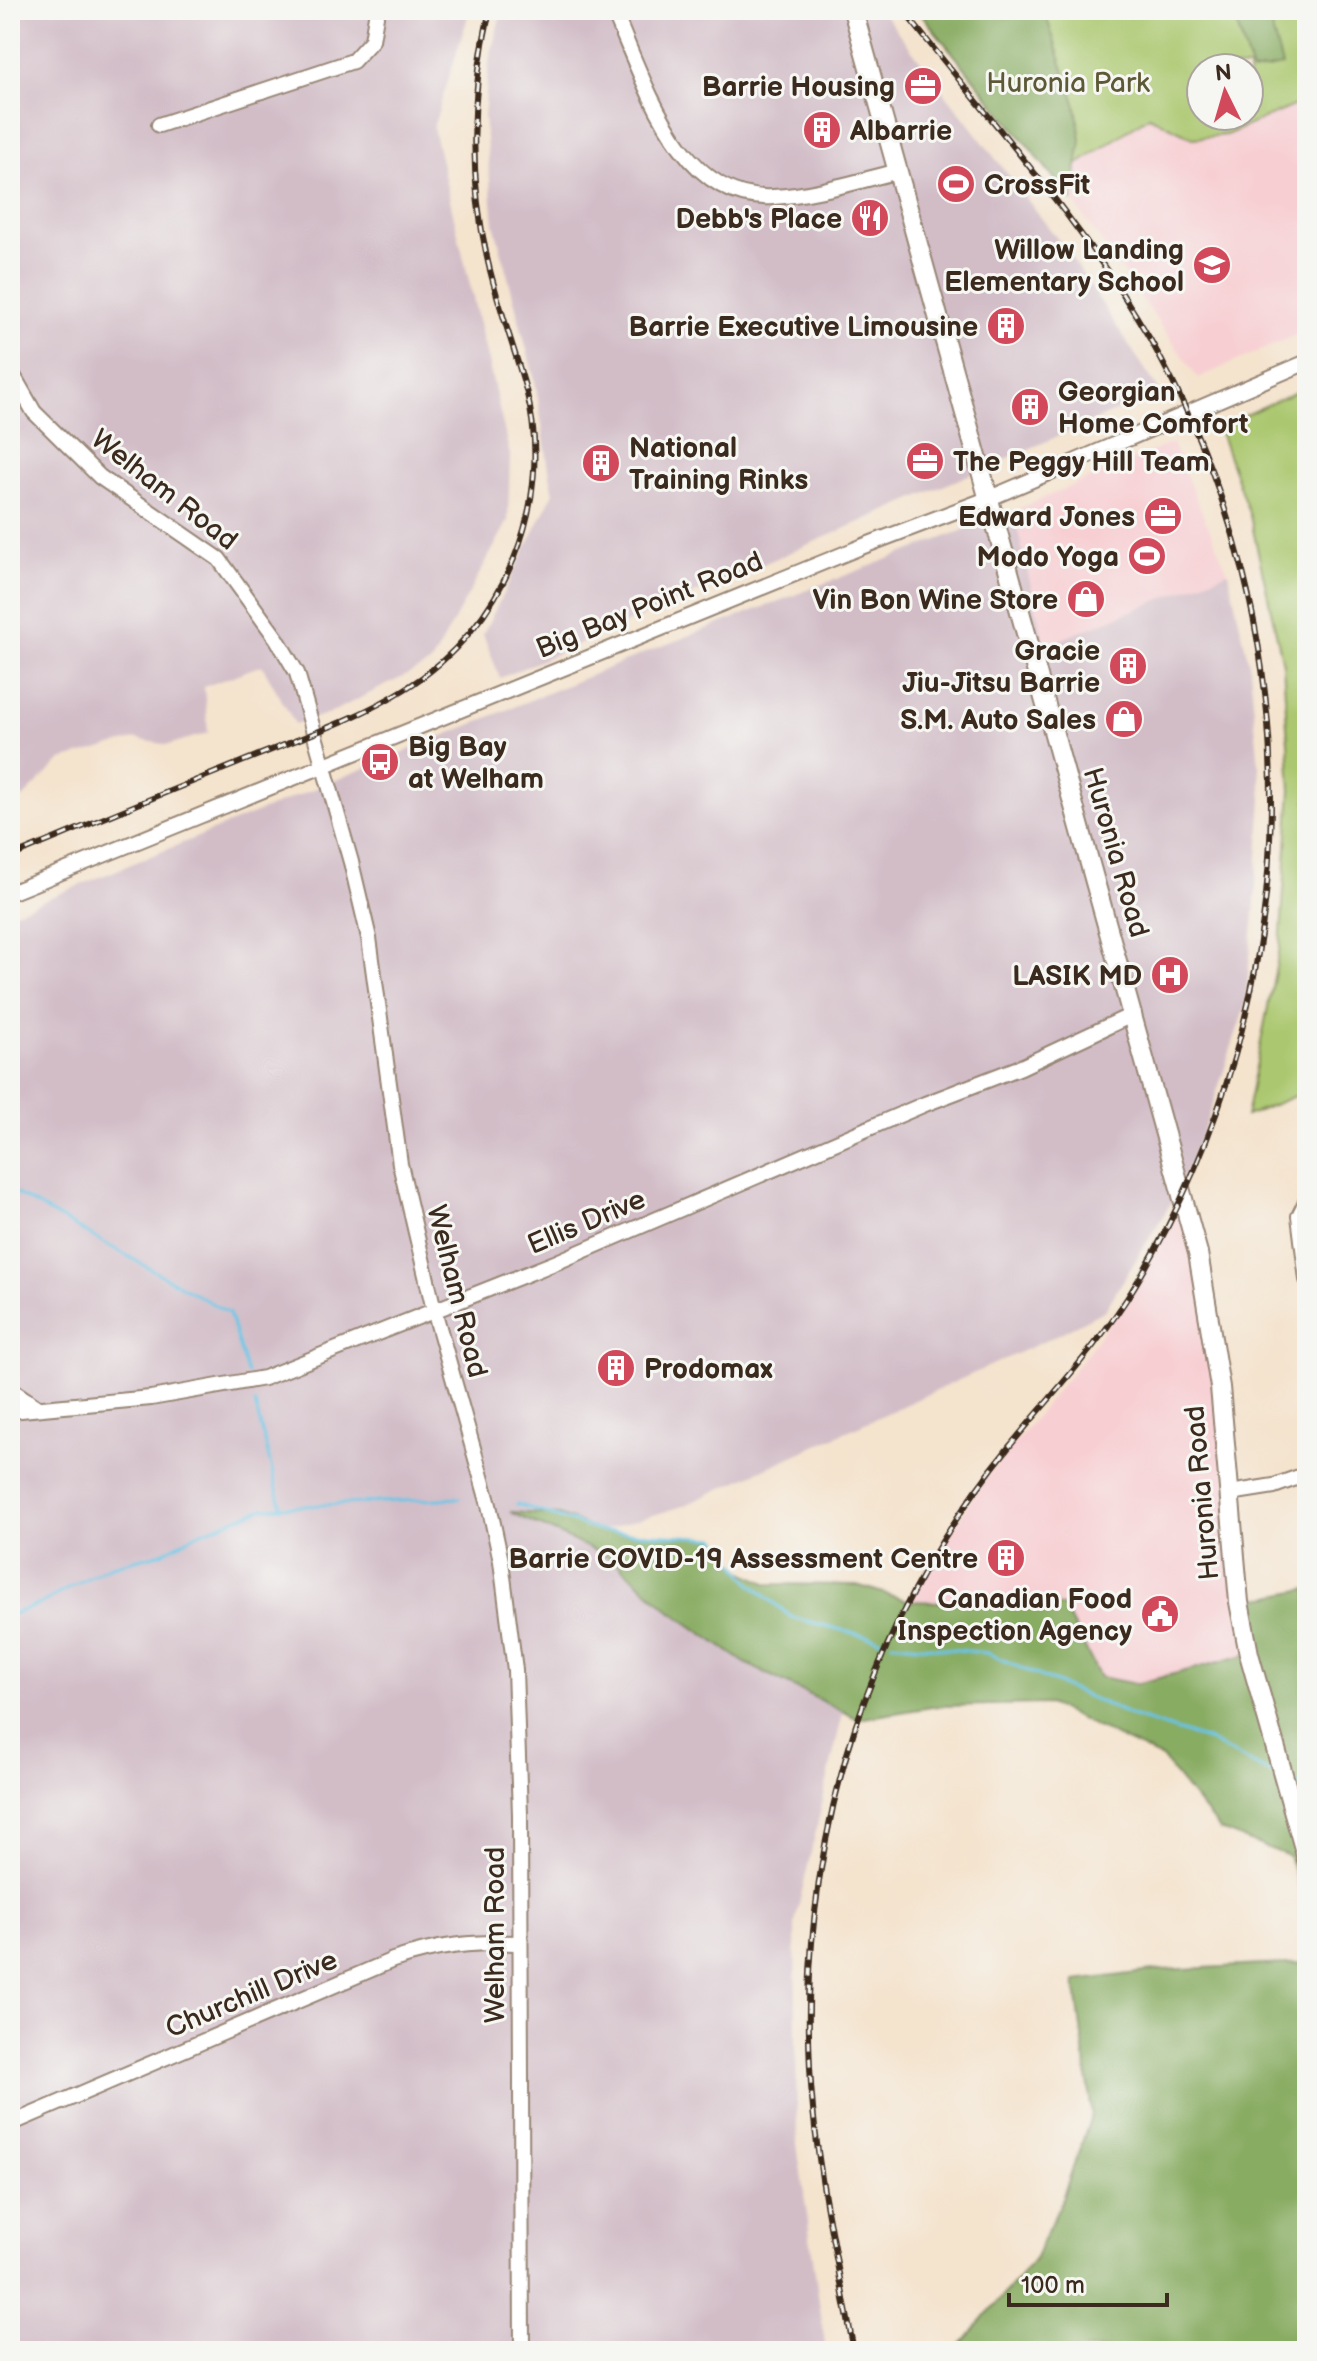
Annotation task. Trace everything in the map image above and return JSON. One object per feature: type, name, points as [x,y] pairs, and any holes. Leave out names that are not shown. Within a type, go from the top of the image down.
[{"type":"main road","name":"Huronia Road","points":[[853,10],[1198,1253],[1220,1387],[1239,1602],[1249,1654],[1307,1859]]},
{"type":"street","points":[[159,125],[353,61],[372,40],[377,10]]},
{"type":"street","points":[[613,10],[672,138],[697,170],[730,191],[770,198],[899,171]]},
{"type":"street","name":"Big Bay Point Road","points":[[10,893],[322,764],[990,498],[1307,362]]},
{"type":"street","name":"Welham Road","points":[[10,370],[34,412],[100,477],[219,559],[297,673],[369,938],[400,1164],[434,1310],[489,1505],[501,1561],[515,1682],[522,2351]]},
{"type":"street","name":"Ellis Drive","points":[[10,1411],[151,1398],[264,1378],[1021,1067],[1134,1014]]},
{"type":"street","points":[[1307,1200],[1299,1216],[1307,1280]]},
{"type":"street","points":[[10,1389],[38,1408]]},
{"type":"street","points":[[1230,1493],[1274,1486],[1307,1474]]},
{"type":"street","name":"Churchill Drive","points":[[10,2124],[393,1960],[436,1946],[520,1943]]},
{"type":"shaded area","points":[[10,10],[470,10],[433,128],[510,455],[508,521],[431,663],[330,713],[295,724],[262,665],[204,687],[208,733],[168,745],[136,739],[61,760],[24,797],[10,802]]},
{"type":"shaded area","points":[[502,10],[881,10],[1069,254],[1160,392],[500,678],[483,634],[553,494],[535,381],[494,223],[484,117],[489,61]]},
{"type":"shaded area","name":"Willow Landing Elementary School","points":[[1307,100],[1307,330],[1198,378],[1072,200],[1077,165],[1149,116],[1193,138],[1233,132],[1265,132],[1265,118]]},
{"type":"shaded area","points":[[1172,443],[1228,572],[1044,647],[1013,511]]},
{"type":"shaded area","points":[[1013,511],[1045,646],[1228,572],[1250,668],[1262,799],[1254,914],[1245,1006],[1208,1119],[1174,1198],[1105,1310],[1049,1339],[683,1506],[600,1531],[559,1515],[512,1513],[613,1559],[669,1610],[745,1663],[843,1712],[795,1922],[797,2144],[826,2351],[10,2351],[10,914],[657,648]]},
{"type":"shaded area","points":[[1184,1198],[1198,1253],[1249,1654],[1136,1684],[1100,1677],[909,1601],[979,1487],[1089,1351],[1131,1292]]},
{"type":"green space","name":"Huronia Park","points":[[918,10],[1295,10],[1307,51],[1307,100],[1265,118],[1265,52],[1185,52],[1185,132],[1233,132],[1193,138],[1149,116],[1077,165],[1072,200]]},
{"type":"green space","points":[[918,10],[1044,10],[1076,106],[1081,140],[1072,200]]},
{"type":"green space","points":[[1232,10],[1267,10],[1282,66],[1265,69],[1265,52],[1246,52]]},
{"type":"green space","points":[[1307,387],[1307,1091],[1246,1116],[1280,947],[1291,790],[1283,664],[1250,516],[1218,427]]},
{"type":"green space","points":[[510,1512],[559,1515],[600,1531],[715,1538],[741,1571],[768,1584],[857,1585],[909,1601],[1063,1606],[1100,1677],[1136,1684],[1249,1654],[1239,1602],[1307,1589],[1307,1913],[1289,1856],[1220,1830],[1162,1758],[1049,1704],[938,1706],[858,1719],[745,1663],[669,1610],[613,1559]]},
{"type":"green space","points":[[1307,1963],[1307,2348],[955,2351],[1033,2261],[1059,2207],[1092,2114],[1075,1981],[1161,1970]]},
{"type":"waterway","points":[[10,1190],[229,1313],[247,1373]]},
{"type":"waterway","points":[[255,1404],[281,1505]]},
{"type":"waterway","points":[[10,1615],[38,1605],[108,1567],[162,1553],[199,1533],[264,1508],[460,1498]]},
{"type":"waterway","points":[[517,1504],[600,1531],[715,1538],[751,1584],[791,1617],[885,1641]]},
{"type":"waterway","points":[[892,1643],[987,1653],[1135,1717],[1207,1740],[1274,1775]]},
{"type":"waterway","points":[[1292,1782],[1307,1787]]},
{"type":"railway","points":[[10,857],[385,701],[440,663],[470,632],[495,597],[514,559],[527,518],[534,476],[533,433],[526,390],[496,294],[477,199],[476,104],[490,10]]},
{"type":"railway","points":[[854,2351],[821,2170],[810,2061],[810,1964],[814,1916],[841,1774],[884,1653],[940,1545],[1009,1447],[1122,1306],[1193,1172],[1235,1055],[1261,935],[1271,813],[1265,692],[1243,571],[1204,453],[1150,339],[1095,253],[903,10]]},
{"type":"place","name":"Barrie Housing","points":[[923,86]]},
{"type":"place","name":"Albarrie","points":[[822,130]]},
{"type":"place","name":"CrossFit","points":[[956,184]]},
{"type":"place","name":"Debb's Place","points":[[870,218]]},
{"type":"place","name":"Willow Landing Elementary School","points":[[1212,265]]},
{"type":"place","name":"Barrie Executive Limousine","points":[[1006,326]]},
{"type":"place","name":"Georgian Home Comfort","points":[[1030,407]]},
{"type":"place","name":"The Peggy Hill Team","points":[[925,461]]},
{"type":"place","name":"National Training Rinks","points":[[601,463]]},
{"type":"place","name":"Edward Jones","points":[[1163,516]]},
{"type":"place","name":"Modo Yoga","points":[[1147,556]]},
{"type":"place","name":"Vin Bon Wine Store","points":[[1086,599]]},
{"type":"place","name":"Gracie Jiu-Jitsu Barrie","points":[[1128,666]]},
{"type":"place","name":"S.M. Auto Sales","points":[[1124,719]]},
{"type":"place","name":"Big Bay at Welham","points":[[380,762]]},
{"type":"place","name":"LASIK MD","points":[[1170,975]]},
{"type":"place","name":"Prodomax","points":[[616,1368]]},
{"type":"place","name":"Barrie COVID-19 Assessment Centre","points":[[1006,1558]]},
{"type":"place","name":"Canadian Food Inspection Agency","points":[[1160,1614]]}]
